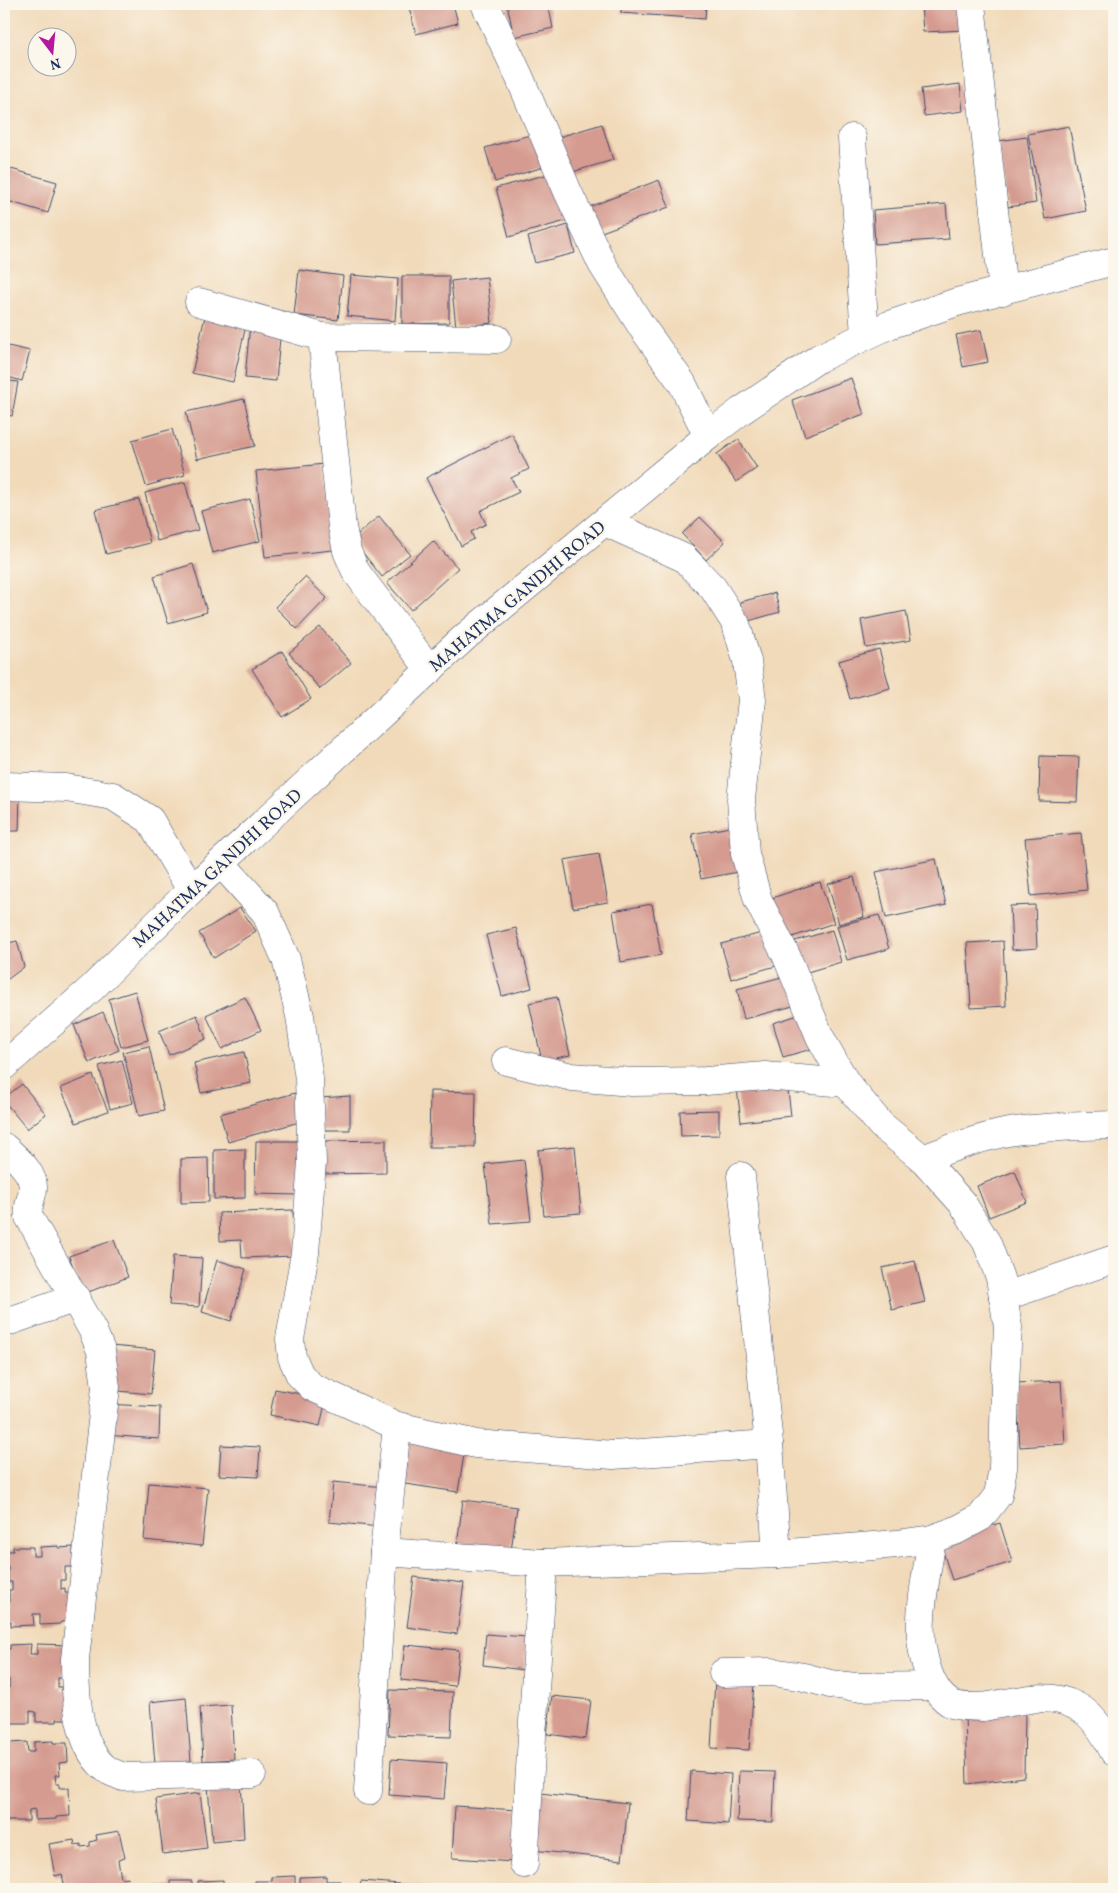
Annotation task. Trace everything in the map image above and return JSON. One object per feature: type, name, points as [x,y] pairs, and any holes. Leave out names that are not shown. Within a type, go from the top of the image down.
[{"type":"street","points":[[485,4],[602,264],[642,327],[682,383],[708,436]]},
{"type":"street","points":[[971,4],[1003,291]]},
{"type":"street","points":[[852,138],[865,336]]},
{"type":"street","name":"MAHATMA GANDHI ROAD","points":[[4,1066],[92,988],[191,890],[465,636],[741,411],[819,358],[889,325],[957,302],[1114,261]]},
{"type":"street","points":[[199,302],[322,337],[497,339]]},
{"type":"street","points":[[322,337],[342,526],[347,551],[356,572],[430,670]]},
{"type":"street","points":[[384,1552],[542,1563],[777,1554],[897,1544],[932,1539],[957,1530],[980,1518],[998,1496],[1003,1468],[1008,1327],[1000,1278],[987,1242],[963,1204],[923,1159],[881,1125],[846,1083],[820,1037],[786,956],[758,900],[745,854],[741,799],[752,700],[747,661],[736,624],[713,588],[684,558],[605,522]]},
{"type":"street","points":[[4,786],[66,788],[113,796],[150,820],[191,890]]},
{"type":"street","points":[[221,862],[265,912],[286,959],[300,1016],[309,1079],[312,1162],[305,1253],[290,1339],[292,1357],[300,1375],[312,1387],[397,1426],[476,1444],[613,1455],[769,1444]]},
{"type":"street","points":[[506,1061],[572,1077],[622,1081],[706,1081],[766,1076],[846,1083]]},
{"type":"street","points":[[923,1159],[965,1142],[1014,1131],[1068,1126],[1114,1126]]},
{"type":"street","points":[[4,1147],[29,1174],[33,1184],[33,1192],[27,1209],[29,1217],[93,1331],[101,1351],[106,1387],[75,1659],[77,1704],[84,1733],[94,1756],[110,1771],[123,1777],[252,1774]]},
{"type":"street","points":[[741,1176],[769,1444],[777,1554]]},
{"type":"street","points":[[1003,1296],[1114,1259]]},
{"type":"street","points":[[4,1323],[76,1298]]},
{"type":"street","points":[[368,1791],[384,1552],[397,1426]]},
{"type":"street","points":[[932,1539],[921,1619],[922,1650],[934,1686],[953,1704],[980,1707],[1031,1699],[1054,1698],[1077,1706],[1101,1729],[1114,1752]]},
{"type":"street","points":[[524,1864],[542,1563]]},
{"type":"street","points":[[722,1673],[772,1672],[804,1677],[830,1684],[855,1686],[934,1686]]},
{"type":"building","points":[[408,4],[453,4],[458,23],[416,34]]},
{"type":"building","points":[[507,4],[548,4],[553,28],[514,37]]},
{"type":"building","points":[[622,4],[706,4],[705,19],[621,13]]},
{"type":"building","points":[[921,4],[964,4],[966,30],[923,32]]},
{"type":"building","points":[[960,84],[963,111],[924,116],[921,89]]},
{"type":"building","points":[[602,124],[613,160],[569,173],[559,137]]},
{"type":"building","points":[[1069,126],[1086,211],[1045,219],[1028,134]]},
{"type":"building","points":[[540,132],[550,165],[495,182],[485,148]]},
{"type":"building","points":[[1027,137],[1036,203],[1008,207],[998,141]]},
{"type":"building","points":[[4,167],[57,182],[48,213],[4,200]]},
{"type":"building","points":[[556,172],[569,220],[509,237],[496,188]]},
{"type":"building","points":[[659,180],[669,207],[591,236],[581,210]]},
{"type":"building","points":[[946,204],[949,239],[875,244],[873,210]]},
{"type":"building","points":[[568,225],[575,253],[535,263],[528,237]]},
{"type":"building","points":[[299,270],[343,276],[338,320],[294,315]]},
{"type":"building","points":[[351,275],[398,279],[395,321],[347,316]]},
{"type":"building","points":[[402,276],[449,276],[449,323],[402,324]]},
{"type":"building","points":[[487,277],[492,323],[456,327],[451,281]]},
{"type":"building","points":[[206,312],[247,321],[233,382],[192,373]]},
{"type":"building","points":[[250,324],[281,327],[276,381],[245,378]]},
{"type":"building","points":[[981,330],[988,362],[963,367],[956,335]]},
{"type":"building","points":[[4,345],[30,351],[22,381],[4,376]]},
{"type":"building","points":[[851,378],[864,414],[805,436],[792,400]]},
{"type":"building","points":[[4,380],[18,382],[12,416],[4,415]]},
{"type":"building","points":[[244,399],[255,446],[197,459],[186,412]]},
{"type":"building","points":[[172,429],[185,475],[146,486],[132,440]]},
{"type":"building","points":[[512,434],[529,469],[511,478],[519,492],[480,511],[486,524],[471,532],[474,539],[461,546],[426,478]]},
{"type":"building","points":[[738,439],[757,468],[736,482],[717,454]]},
{"type":"building","points":[[324,464],[333,550],[265,557],[256,471]]},
{"type":"building","points":[[185,482],[198,530],[157,541],[145,493]]},
{"type":"building","points":[[139,499],[150,543],[106,554],[95,510]]},
{"type":"building","points":[[250,499],[260,541],[212,553],[201,511]]},
{"type":"building","points":[[379,516],[410,554],[382,577],[352,539]]},
{"type":"building","points":[[700,517],[725,542],[706,560],[682,534]]},
{"type":"building","points":[[433,541],[458,568],[411,610],[387,583]]},
{"type":"building","points":[[193,564],[207,612],[168,623],[154,576]]},
{"type":"building","points":[[305,577],[327,598],[297,629],[275,607]]},
{"type":"building","points":[[775,593],[780,612],[745,622],[740,602]]},
{"type":"building","points":[[906,611],[911,640],[866,648],[861,620]]},
{"type":"building","points":[[320,627],[351,663],[320,689],[289,653]]},
{"type":"building","points":[[879,649],[890,688],[850,699],[839,661]]},
{"type":"building","points":[[282,651],[311,699],[282,717],[252,669]]},
{"type":"building","points":[[1040,756],[1079,757],[1077,802],[1039,801]]},
{"type":"building","points":[[4,794],[20,794],[19,831],[4,831]]},
{"type":"building","points":[[730,827],[738,872],[701,879],[692,834]]},
{"type":"building","points":[[1081,833],[1087,890],[1031,896],[1025,838]]},
{"type":"building","points":[[599,854],[608,902],[573,908],[564,860]]},
{"type":"building","points":[[936,859],[946,905],[886,918],[876,872]]},
{"type":"building","points":[[854,877],[864,917],[839,924],[828,884]]},
{"type":"building","points":[[820,882],[834,923],[783,940],[769,899]]},
{"type":"building","points":[[652,904],[661,955],[621,962],[613,911]]},
{"type":"building","points":[[1035,905],[1037,948],[1012,950],[1010,906]]},
{"type":"building","points":[[240,908],[256,931],[214,958],[199,933]]},
{"type":"building","points":[[879,915],[889,949],[847,960],[837,926]]},
{"type":"building","points":[[516,928],[532,988],[502,996],[486,935]]},
{"type":"building","points":[[832,930],[841,962],[804,973],[795,941]]},
{"type":"building","points":[[769,931],[779,965],[731,979],[721,944]]},
{"type":"building","points":[[17,941],[24,967],[4,982],[4,944]]},
{"type":"building","points":[[1003,941],[1006,1006],[971,1008],[967,943]]},
{"type":"building","points":[[789,975],[797,1005],[744,1019],[737,989]]},
{"type":"building","points":[[135,991],[148,1040],[121,1047],[109,999]]},
{"type":"building","points":[[245,997],[261,1030],[222,1049],[206,1015]]},
{"type":"building","points":[[557,997],[570,1055],[542,1061],[529,1003]]},
{"type":"building","points":[[103,1012],[119,1050],[89,1063],[74,1025]]},
{"type":"building","points":[[805,1013],[815,1048],[783,1057],[773,1023]]},
{"type":"building","points":[[197,1015],[206,1039],[169,1055],[159,1031]]},
{"type":"building","points":[[149,1046],[164,1111],[139,1116],[123,1052]]},
{"type":"building","points":[[244,1052],[251,1083],[201,1093],[194,1063]]},
{"type":"building","points":[[122,1060],[133,1103],[110,1109],[99,1066]]},
{"type":"building","points":[[93,1075],[108,1111],[76,1123],[61,1088]]},
{"type":"building","points":[[787,1082],[791,1116],[741,1122],[737,1088]]},
{"type":"building","points":[[22,1084],[46,1114],[27,1129],[4,1101],[4,1098]]},
{"type":"building","points":[[430,1091],[476,1092],[475,1147],[429,1147]]},
{"type":"building","points":[[295,1093],[303,1121],[228,1142],[220,1114]]},
{"type":"building","points":[[350,1096],[350,1130],[320,1130],[320,1098]]},
{"type":"building","points":[[719,1110],[719,1135],[681,1136],[680,1111]]},
{"type":"building","points":[[386,1140],[386,1173],[325,1174],[325,1141]]},
{"type":"building","points":[[256,1141],[300,1141],[299,1195],[255,1194]]},
{"type":"building","points":[[575,1146],[581,1213],[544,1216],[538,1150]]},
{"type":"building","points":[[245,1149],[245,1198],[214,1199],[214,1150]]},
{"type":"building","points":[[208,1158],[209,1202],[181,1203],[181,1159]]},
{"type":"building","points":[[524,1160],[531,1221],[492,1224],[485,1164]]},
{"type":"building","points":[[1015,1171],[1027,1202],[989,1217],[977,1186]]},
{"type":"building","points":[[293,1210],[295,1256],[242,1258],[241,1240],[220,1241],[219,1213]]},
{"type":"building","points":[[114,1240],[128,1277],[83,1294],[69,1256]]},
{"type":"building","points":[[173,1256],[202,1258],[199,1307],[169,1305]]},
{"type":"building","points":[[217,1260],[246,1269],[231,1321],[202,1312]]},
{"type":"building","points":[[915,1261],[925,1302],[892,1310],[882,1268]]},
{"type":"building","points":[[111,1346],[155,1350],[151,1394],[107,1390]]},
{"type":"building","points":[[1061,1381],[1065,1444],[1020,1447],[1016,1383]]},
{"type":"building","points":[[275,1389],[326,1399],[320,1426],[270,1415]]},
{"type":"building","points":[[107,1404],[160,1407],[159,1439],[105,1435]]},
{"type":"building","points":[[406,1439],[465,1448],[458,1492],[399,1483]]},
{"type":"building","points":[[221,1445],[260,1447],[258,1477],[219,1475]]},
{"type":"building","points":[[333,1482],[384,1487],[380,1527],[329,1522]]},
{"type":"building","points":[[149,1483],[208,1488],[202,1546],[144,1540]]},
{"type":"building","points":[[463,1500],[517,1507],[511,1551],[457,1545]]},
{"type":"building","points":[[1000,1523],[1012,1562],[952,1580],[940,1542]]},
{"type":"building","points":[[59,1546],[58,1548],[73,1547],[74,1567],[65,1567],[65,1580],[61,1580],[61,1589],[65,1588],[65,1593],[74,1593],[75,1621],[40,1625],[40,1614],[33,1614],[34,1625],[11,1626],[11,1621],[4,1622],[4,1605],[9,1605],[9,1590],[12,1590],[12,1582],[8,1582],[8,1567],[4,1568],[4,1551],[13,1551],[13,1547],[33,1547],[33,1556],[40,1556],[40,1547]]},
{"type":"building","points":[[414,1577],[464,1583],[457,1634],[407,1627]]},
{"type":"building","points":[[486,1634],[527,1637],[524,1670],[483,1665]]},
{"type":"building","points":[[31,1644],[30,1654],[37,1654],[37,1644],[70,1645],[62,1678],[58,1678],[58,1687],[62,1687],[62,1691],[71,1691],[71,1719],[57,1719],[57,1722],[36,1722],[36,1712],[30,1711],[30,1723],[8,1723],[7,1719],[4,1719],[5,1687],[9,1688],[9,1679],[6,1679],[4,1649],[10,1649],[10,1645]]},
{"type":"building","points":[[405,1645],[459,1650],[455,1686],[401,1680]]},
{"type":"building","points":[[715,1680],[754,1683],[749,1750],[711,1748]]},
{"type":"building","points":[[390,1690],[453,1692],[451,1737],[388,1735]]},
{"type":"building","points":[[552,1696],[591,1700],[586,1739],[547,1734]]},
{"type":"building","points":[[186,1698],[191,1761],[155,1764],[150,1702]]},
{"type":"building","points":[[231,1705],[234,1759],[203,1761],[200,1707]]},
{"type":"building","points":[[1025,1711],[1024,1777],[967,1784],[965,1714]]},
{"type":"building","points":[[53,1741],[53,1743],[67,1743],[68,1762],[59,1763],[60,1775],[55,1775],[56,1784],[60,1784],[60,1788],[69,1788],[70,1816],[35,1820],[35,1809],[29,1810],[29,1821],[7,1821],[6,1817],[4,1817],[4,1786],[7,1786],[7,1778],[4,1778],[4,1747],[8,1747],[8,1743],[27,1742],[28,1752],[34,1752],[34,1742]]},
{"type":"building","points":[[391,1759],[447,1763],[444,1799],[389,1795]]},
{"type":"building","points":[[691,1771],[731,1774],[728,1824],[688,1821]]},
{"type":"building","points":[[739,1771],[775,1772],[773,1822],[737,1821]]},
{"type":"building","points":[[241,1781],[244,1839],[212,1842],[208,1784]]},
{"type":"building","points":[[200,1793],[207,1848],[163,1854],[156,1799]]},
{"type":"building","points":[[540,1793],[628,1803],[622,1860],[533,1850]]},
{"type":"building","points":[[455,1806],[517,1810],[514,1862],[452,1858]]},
{"type":"building","points":[[119,1831],[125,1858],[118,1860],[121,1878],[128,1877],[130,1889],[65,1889],[62,1874],[55,1876],[49,1844],[74,1840],[75,1845],[81,1844],[81,1847],[90,1846],[90,1842],[97,1840],[96,1835]]},
{"type":"building","points":[[295,1876],[295,1889],[255,1889],[255,1881],[272,1881],[272,1877]]},
{"type":"building","points":[[326,1876],[326,1881],[340,1881],[340,1889],[300,1889],[300,1877]]},
{"type":"building","points":[[223,1880],[223,1886],[238,1885],[238,1889],[198,1889],[198,1881]]},
{"type":"building","points":[[170,1881],[192,1881],[192,1889],[153,1889],[153,1886],[170,1886]]},
{"type":"building","points":[[361,1881],[425,1886],[425,1889],[360,1889]]}]
